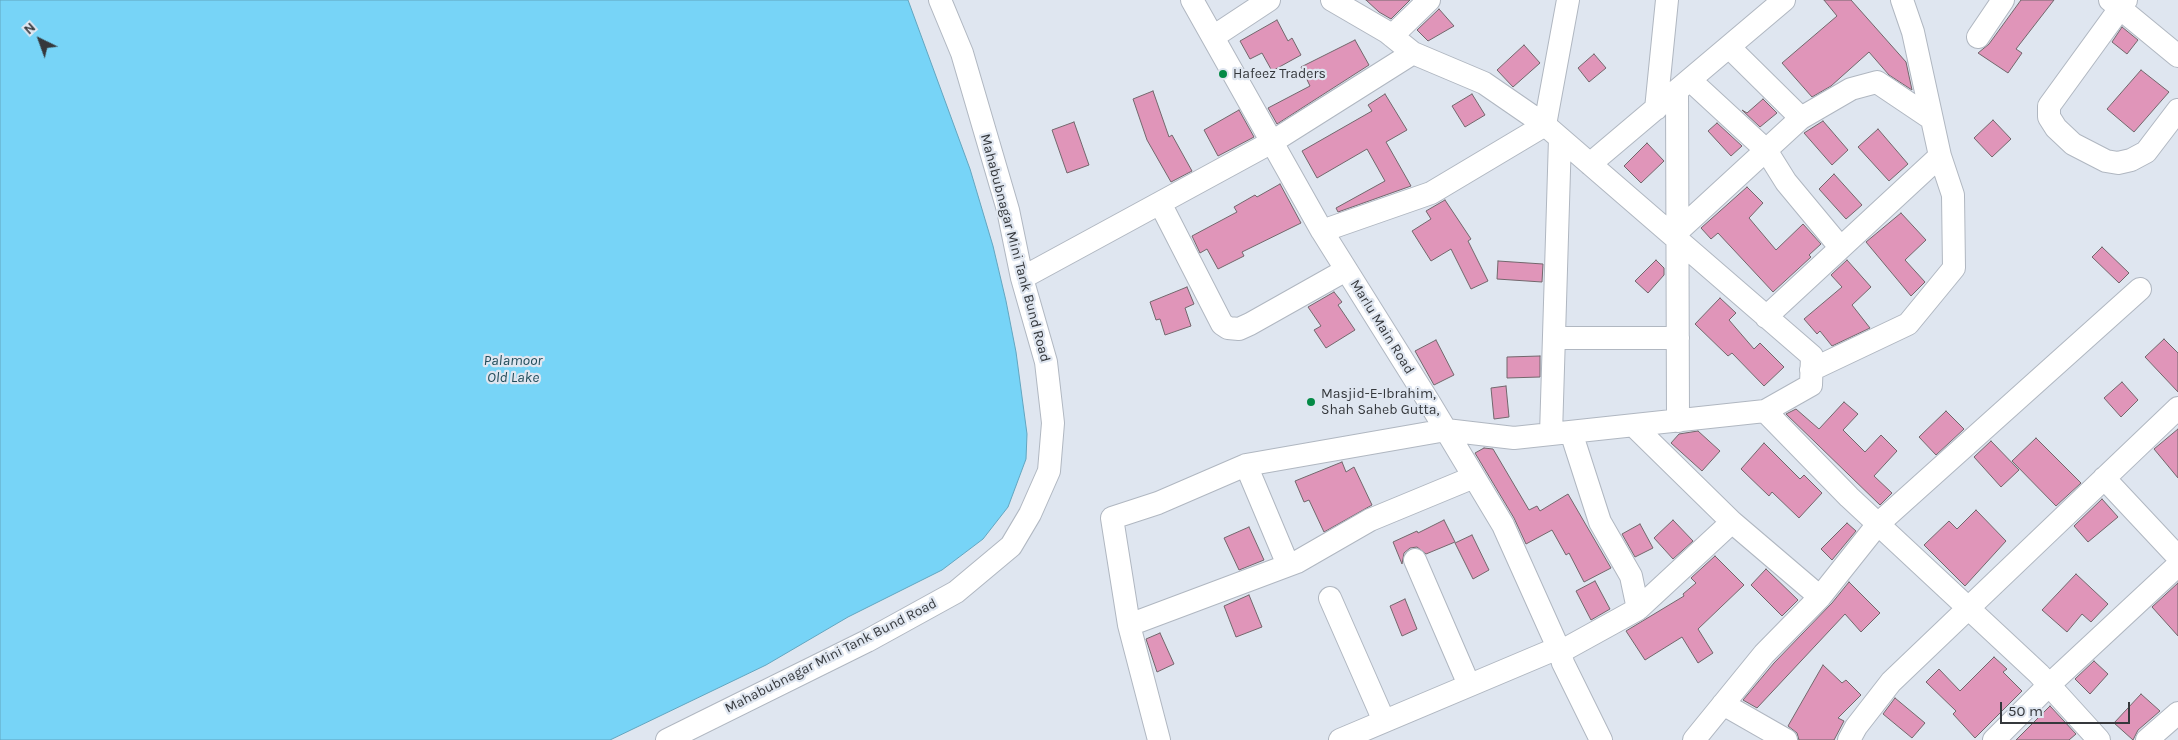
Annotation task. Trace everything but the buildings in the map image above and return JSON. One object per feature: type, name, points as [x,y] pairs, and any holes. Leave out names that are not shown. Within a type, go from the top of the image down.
[{"type":"street","name":"Mahabubnagar Mini Tank Bund Road","points":[[666,740],[867,641],[956,592],[1011,546],[1030,514],[1050,471],[1053,423],[1046,362],[1022,278],[1008,210],[962,53],[940,0]]},
{"type":"street","name":"Marlu Main Road","points":[[1192,0],[1322,231],[1503,525],[1559,650],[1563,663],[1601,740]]},
{"type":"street","points":[[1213,37],[1270,0]]},
{"type":"street","points":[[1160,740],[1129,625],[1112,518],[1158,503],[1246,465],[1446,430],[1514,438],[1765,411],[1810,385],[1812,356],[1677,236],[1552,131],[1484,82],[1413,53],[1392,36],[1332,0]]},
{"type":"street","points":[[1392,36],[1429,0]]},
{"type":"street","points":[[1568,0],[1552,131],[1554,338],[1561,433],[1600,522],[1631,576],[1638,609]]},
{"type":"street","points":[[1656,109],[1667,0]]},
{"type":"street","points":[[1590,164],[1784,0]]},
{"type":"street","points":[[1812,370],[1908,324],[1954,268],[1953,195],[1940,156],[1913,32],[1902,0]]},
{"type":"street","points":[[1978,37],[2003,0]]},
{"type":"street","points":[[2178,56],[2119,2],[2049,106],[2049,117],[2056,128],[2073,144],[2106,161],[2118,163],[2131,160],[2146,152],[2178,110]]},
{"type":"street","points":[[1730,47],[1801,118]]},
{"type":"street","points":[[1022,278],[1272,142],[1413,53]]},
{"type":"street","points":[[1677,236],[1801,118],[1851,89],[1877,82],[1932,119]]},
{"type":"street","points":[[1683,86],[1766,150],[1786,182],[1840,247]]},
{"type":"street","points":[[1678,421],[1677,236],[1683,86]]},
{"type":"street","points":[[1322,231],[1431,193],[1552,131]]},
{"type":"street","points":[[1766,317],[1940,156]]},
{"type":"street","points":[[1160,203],[1222,324],[1228,328],[1239,329],[1250,324],[1346,270]]},
{"type":"street","points":[[1694,740],[1764,654],[1820,597],[1878,524],[2140,289]]},
{"type":"street","points":[[1554,338],[1678,338]]},
{"type":"street","points":[[1849,740],[1856,727],[1891,682],[2178,408]]},
{"type":"street","points":[[1765,411],[1849,497],[2049,685],[2099,740]]},
{"type":"street","points":[[1634,426],[1732,522],[1820,597]]},
{"type":"street","points":[[1246,465],[1288,565]]},
{"type":"street","points":[[1129,625],[1288,565],[1370,520],[1474,477]]},
{"type":"street","points":[[2104,478],[2178,557]]},
{"type":"street","points":[[1340,740],[1469,685],[1559,650],[1638,609],[1732,522]]},
{"type":"street","points":[[1415,560],[1469,685]]},
{"type":"street","points":[[1994,740],[2049,685],[2178,565]]},
{"type":"street","points":[[1330,598],[1384,721]]},
{"type":"street","points":[[1723,704],[1786,740]]},
{"type":"street","points":[[2147,740],[2178,713]]},
{"type":"water","name":"Palamoor Old Lake","points":[[0,0],[908,0],[970,169],[993,246],[1006,301],[1016,352],[1027,434],[1026,459],[1008,507],[983,539],[942,570],[848,617],[766,665],[610,740],[0,740]]},
{"type":"place","name":"Hafeez Traders","points":[[1223,74]]},
{"type":"place","name":"Masjid-E-Ibrahim, Shah Saheb Gutta,","points":[[1311,402]]}]
